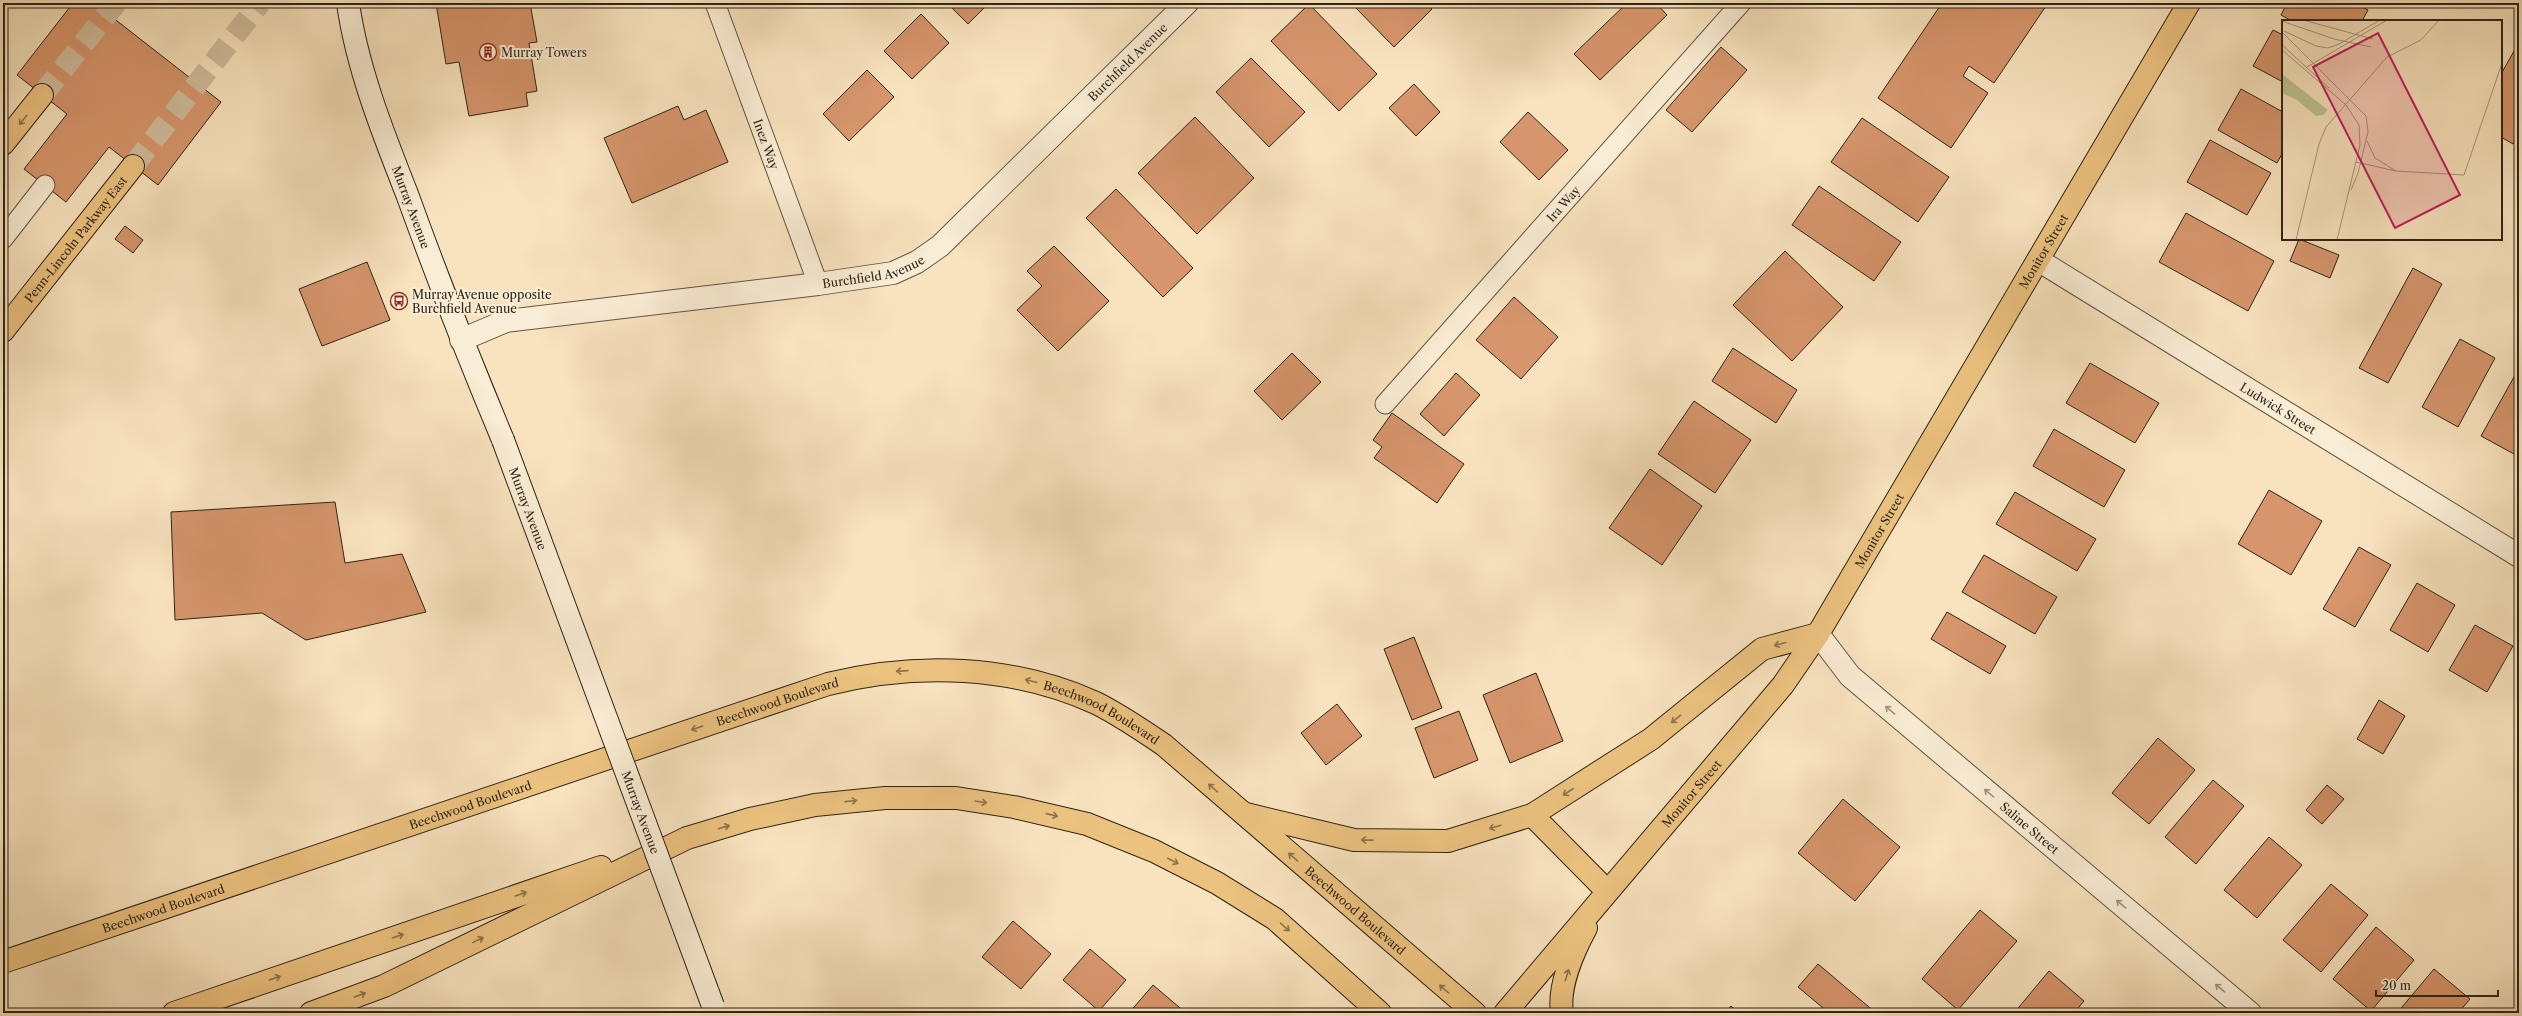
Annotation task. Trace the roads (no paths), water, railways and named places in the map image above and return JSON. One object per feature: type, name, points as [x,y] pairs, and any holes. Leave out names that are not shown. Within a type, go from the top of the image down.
[{"type":"main road","name":"Monitor Street","points":[[1505,1013],[1783,685],[1818,634],[2189,3]]},
{"type":"main road","points":[[3,144],[42,95]]},
{"type":"main road","name":"Penn-Lincoln Parkway East","points":[[3,332],[133,166]]},
{"type":"main road","points":[[1243,814],[1354,840],[1448,842],[1532,815],[1651,739],[1762,649],[1818,634]]},
{"type":"main road","name":"Beechwood Boulevard","points":[[3,962],[821,686],[865,675],[912,670],[987,673],[1026,679],[1062,689],[1097,704],[1130,722],[1158,741],[1474,1013]]},
{"type":"main road","points":[[174,1013],[687,838],[750,819],[815,805],[886,798],[956,798],[1014,807],[1087,824],[1154,851],[1210,879],[1275,919],[1380,1013]]},
{"type":"main road","points":[[1532,815],[1607,891],[1577,945],[1560,1000],[1562,1013]]},
{"type":"main road","points":[[311,1013],[384,986],[687,838]]},
{"type":"street","name":"Murray Avenue","points":[[348,3],[352,34],[390,150],[461,340],[503,440],[715,1009]]},
{"type":"street","name":"Burchfield Avenue","points":[[461,340],[506,321],[818,284],[893,273],[917,262],[940,246],[1186,3]]},
{"type":"street","name":"Ludwick Street","points":[[2038,260],[2519,556]]},
{"type":"street","name":"Saline Street","points":[[1818,634],[1850,676],[2250,1013]]},
{"type":"lane","name":"Inez Way","points":[[715,3],[818,284]]},
{"type":"lane","name":"Ira Way","points":[[1385,404],[1741,3]]},
{"type":"lane","points":[[3,239],[45,185]]},
{"type":"tunnel","points":[[42,95],[116,3]]},
{"type":"tunnel","points":[[133,166],[260,3]]},
{"type":"place","name":"Murray Towers","points":[[488,52]]},
{"type":"place","name":"Murray Avenue opposite Burchfield Avenue","points":[[399,301]]}]
